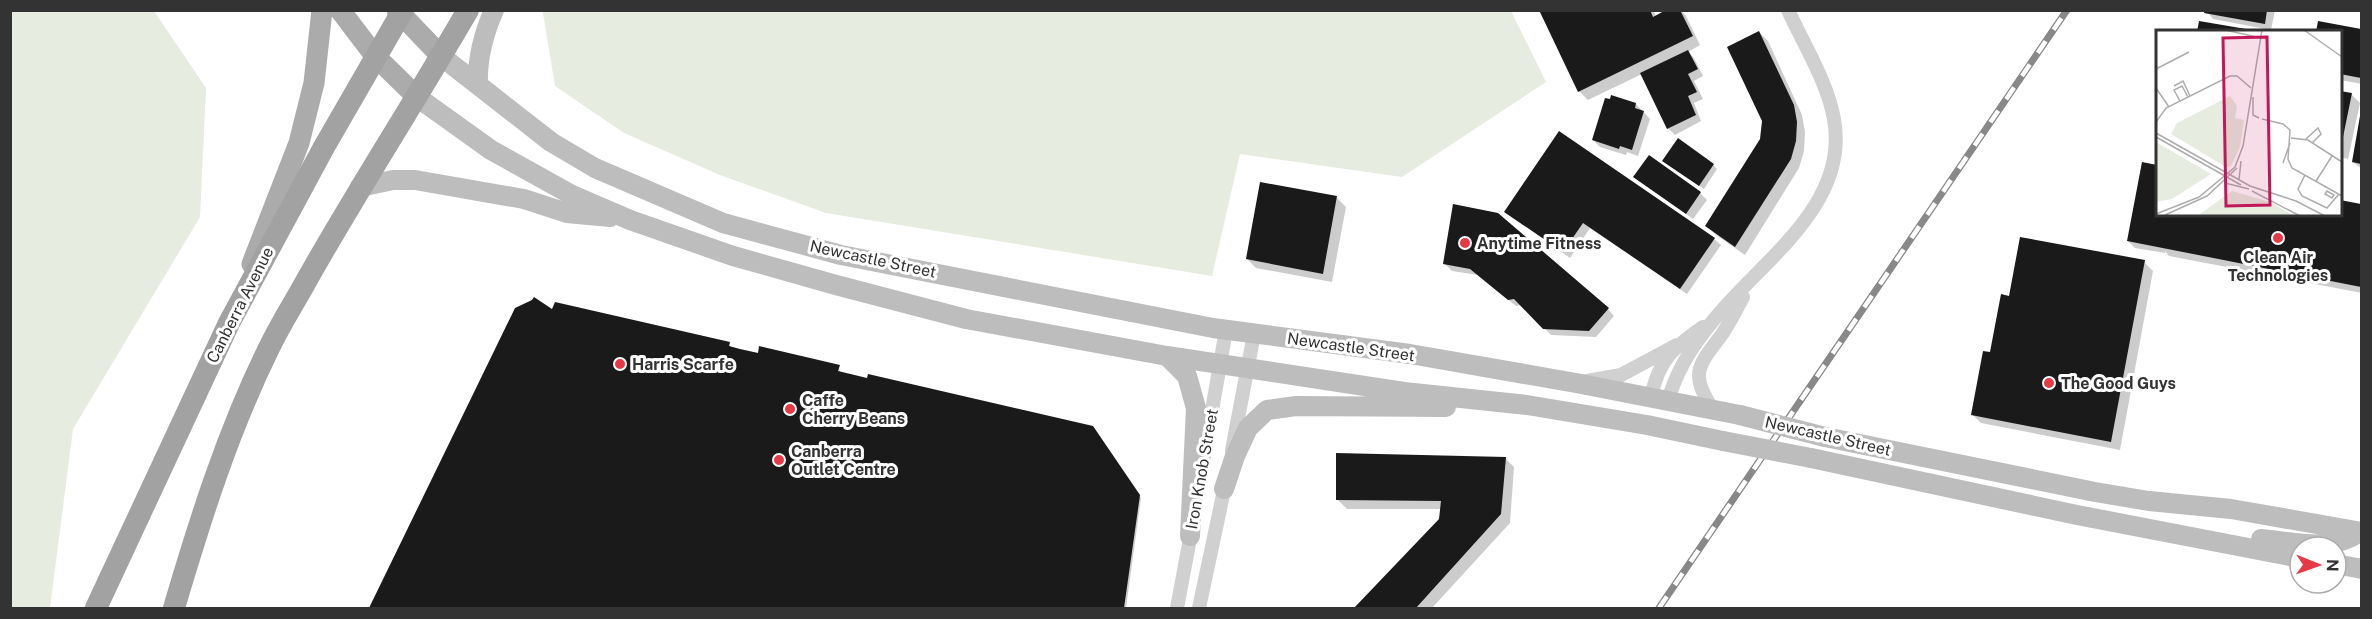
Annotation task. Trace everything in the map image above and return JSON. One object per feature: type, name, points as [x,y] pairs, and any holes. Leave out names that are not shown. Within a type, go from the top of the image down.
[{"type":"highway","points":[[174,609],[200,523],[235,429],[269,348],[360,187],[468,10]]},
{"type":"highway","name":"Canberra Avenue","points":[[96,609],[230,323],[324,147],[400,12]]},
{"type":"main road","points":[[230,323],[299,143],[314,83],[322,10]]},
{"type":"main road","points":[[340,10],[375,56],[417,97]]},
{"type":"main road","points":[[478,86],[477,68],[480,50],[494,10]]},
{"type":"main road","name":"Newcastle Street","points":[[400,12],[441,56],[478,86],[551,141],[595,168],[723,223],[841,255],[1226,330],[1410,354],[1576,383],[1740,415],[1825,437],[2095,492],[2149,501],[2231,509],[2361,533]]},
{"type":"main road","name":"Newcastle Street","points":[[417,97],[491,150],[572,195],[630,220],[733,256],[966,319],[1220,365],[1404,392],[1527,405],[1654,427],[2288,556]]},
{"type":"main road","points":[[360,187],[393,180],[415,180],[524,199],[567,213],[630,220]]},
{"type":"main road","points":[[1167,356],[1187,376],[1196,408],[1190,536]]},
{"type":"main road","points":[[1654,427],[1659,399]]},
{"type":"main road","points":[[1224,489],[1235,456],[1248,428],[1267,410],[1296,406],[1527,405]]},
{"type":"main road","points":[[2196,538],[2231,537],[2324,545],[2344,542],[2361,533]]},
{"type":"street","points":[[1659,399],[1712,321],[1785,244],[1815,206],[1829,175],[1836,139],[1834,118],[1822,84],[1788,10]]},
{"type":"street","points":[[1713,410],[1700,386],[1697,377],[1698,367],[1721,335],[1753,279]]},
{"type":"street","points":[[1576,383],[1621,375],[1677,345],[1712,321]]},
{"type":"street","name":"Iron Knob Street","points":[[1177,609],[1226,330]]},
{"type":"street","name":"Iron Knob Street","points":[[1198,609],[1249,369],[1254,334]]},
{"type":"street","points":[[1659,399],[1659,368],[1677,345]]},
{"type":"shaded area","points":[[545,10],[1511,11],[1546,82],[1402,177],[1240,154],[1212,276],[826,213],[720,175],[624,133],[555,86],[543,13]]},
{"type":"shaded area","points":[[10,11],[154,11],[206,88],[200,217],[73,429],[50,608],[11,608]]},
{"type":"building","points":[[1539,10],[1650,10],[1653,17],[1666,10],[1680,10],[1693,36],[1578,92]]},
{"type":"building","points":[[2205,10],[2267,10],[2265,24],[2204,13]]},
{"type":"building","points":[[2199,21],[2252,30],[2197,30]]},
{"type":"building","points":[[2318,21],[2361,29],[2361,78],[2342,74],[2342,30],[2316,30]]},
{"type":"building","points":[[1759,31],[1794,105],[1797,122],[1796,141],[1791,159],[1735,247],[1705,226],[1760,139],[1762,121],[1727,47]]},
{"type":"building","points":[[1688,50],[1698,69],[1688,74],[1697,92],[1688,96],[1696,115],[1667,129],[1640,73]]},
{"type":"building","points":[[2342,91],[2352,93],[2342,142]]},
{"type":"building","points":[[1611,95],[1636,103],[1635,108],[1644,111],[1632,150],[1620,146],[1619,149],[1592,140],[1605,98],[1610,99]]},
{"type":"building","points":[[2361,116],[2361,164],[2352,162]]},
{"type":"building","points":[[1559,131],[1715,238],[1680,289],[1583,223],[1563,252],[1504,212]]},
{"type":"building","points":[[1678,138],[1714,164],[1699,186],[1662,161]]},
{"type":"building","points":[[1649,155],[1701,192],[1686,214],[1633,177]]},
{"type":"building","points":[[2142,162],[2156,165],[2156,216],[2342,216],[2342,200],[2361,204],[2361,287],[2127,241]]},
{"type":"building","points":[[1260,182],[1337,196],[1323,274],[1246,259]]},
{"type":"building","points":[[1453,204],[1498,213],[1609,308],[1589,331],[1543,329],[1514,299],[1508,300],[1470,269],[1443,264]]},
{"type":"building","name":"The Good Guys","points":[[2020,237],[2145,260],[2111,442],[1971,415],[1983,351],[1990,352],[2001,294],[2009,296]]},
{"type":"building","name":"Canberra Outlet Centre","points":[[534,297],[552,309],[555,302],[730,342],[729,346],[758,353],[759,346],[840,365],[838,371],[867,378],[868,374],[1093,426],[1140,495],[1124,608],[369,608],[515,308]]},
{"type":"building","points":[[1336,453],[1506,457],[1501,514],[1416,608],[1354,608],[1439,519],[1441,501],[1336,500]]},
{"type":"railway","points":[[1659,608],[2067,10]]},
{"type":"place","name":"Clean Air Technologies","points":[[2278,238]]},
{"type":"place","name":"Anytime Fitness","points":[[1465,243]]},
{"type":"place","name":"Harris Scarfe","points":[[620,364]]},
{"type":"place","name":"The Good Guys","points":[[2049,383]]},
{"type":"place","name":"Caffe Cherry Beans","points":[[790,409]]},
{"type":"place","name":"Canberra Outlet Centre","points":[[779,460]]}]
